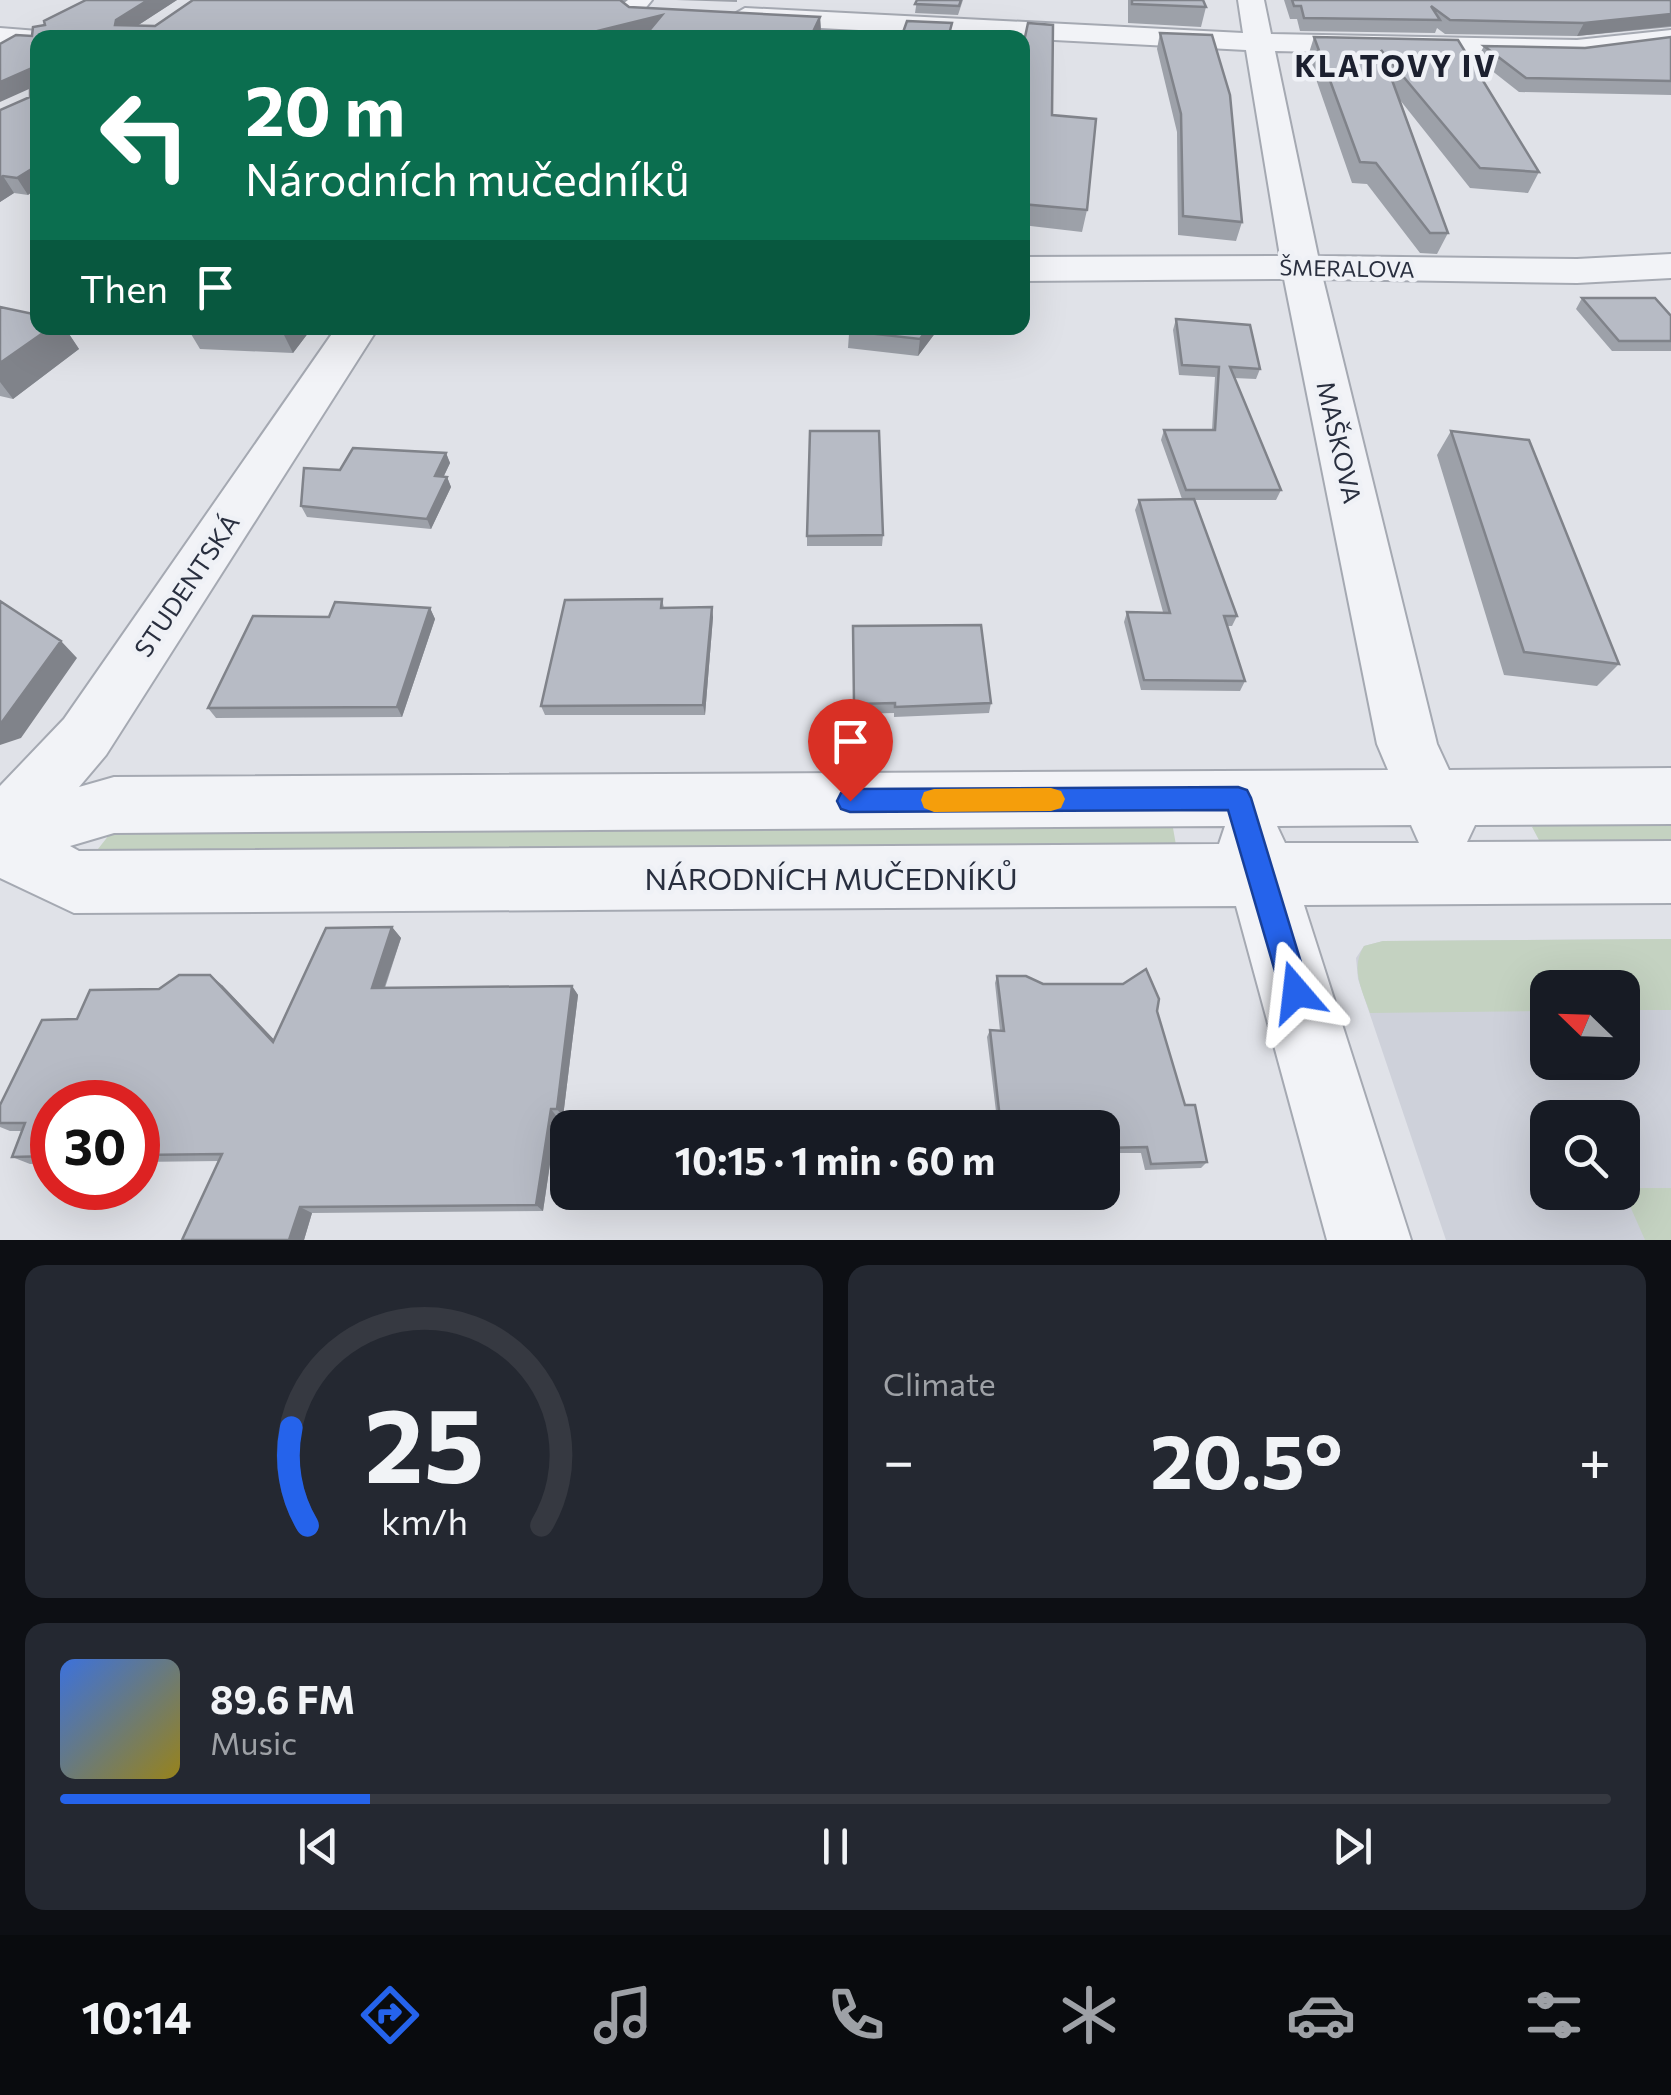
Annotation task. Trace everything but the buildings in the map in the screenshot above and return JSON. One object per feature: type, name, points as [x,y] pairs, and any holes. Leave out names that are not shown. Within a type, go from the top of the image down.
[{"type":"street","points":[[613,30],[635,5],[670,12]]},
{"type":"street","points":[[709,14],[1255,21],[1577,49],[1671,38]]},
{"type":"street","name":"MAŠKOVA","points":[[1255,21],[1301,267],[1408,744],[1464,873]]},
{"type":"street","points":[[0,36],[30,39]]},
{"type":"street","name":"ŠMERALOVA","points":[[1030,269],[1576,271],[1671,266]]},
{"type":"street","name":"STUDENTSKÁ","points":[[0,838],[85,737],[352,335]]},
{"type":"street","points":[[0,838],[114,805],[1671,796]]},
{"type":"street","points":[[1238,798],[1368,1240]]},
{"type":"street","name":"NÁRODNÍCH MUČEDNÍKŮ","points":[[0,838],[74,882],[1671,872]]},
{"type":"shaded area","points":[[1671,939],[1671,1240],[1446,1240],[1358,979],[1356,958],[1364,946],[1383,941]]},
{"type":"green space","points":[[1671,822],[1671,846],[1540,842],[1532,827],[1538,823]]},
{"type":"green space","points":[[1173,828],[1176,845],[101,857],[98,849],[109,835],[121,833]]},
{"type":"green space","points":[[1671,939],[1671,1010],[1640,1010],[1640,970],[1530,970],[1530,1011],[1370,1013],[1358,963],[1364,946],[1383,941]]},
{"type":"green space","points":[[1640,1188],[1671,1188],[1671,1240],[1645,1240],[1632,1210],[1640,1210]]},
{"type":"slow traffic","points":[[934,800],[1051,799]]},
{"type":"district","name":"KLATOVY IV","points":[[1396,64]]},
{"type":"route","points":[[850,801],[1238,798],[1296,992]]}]
